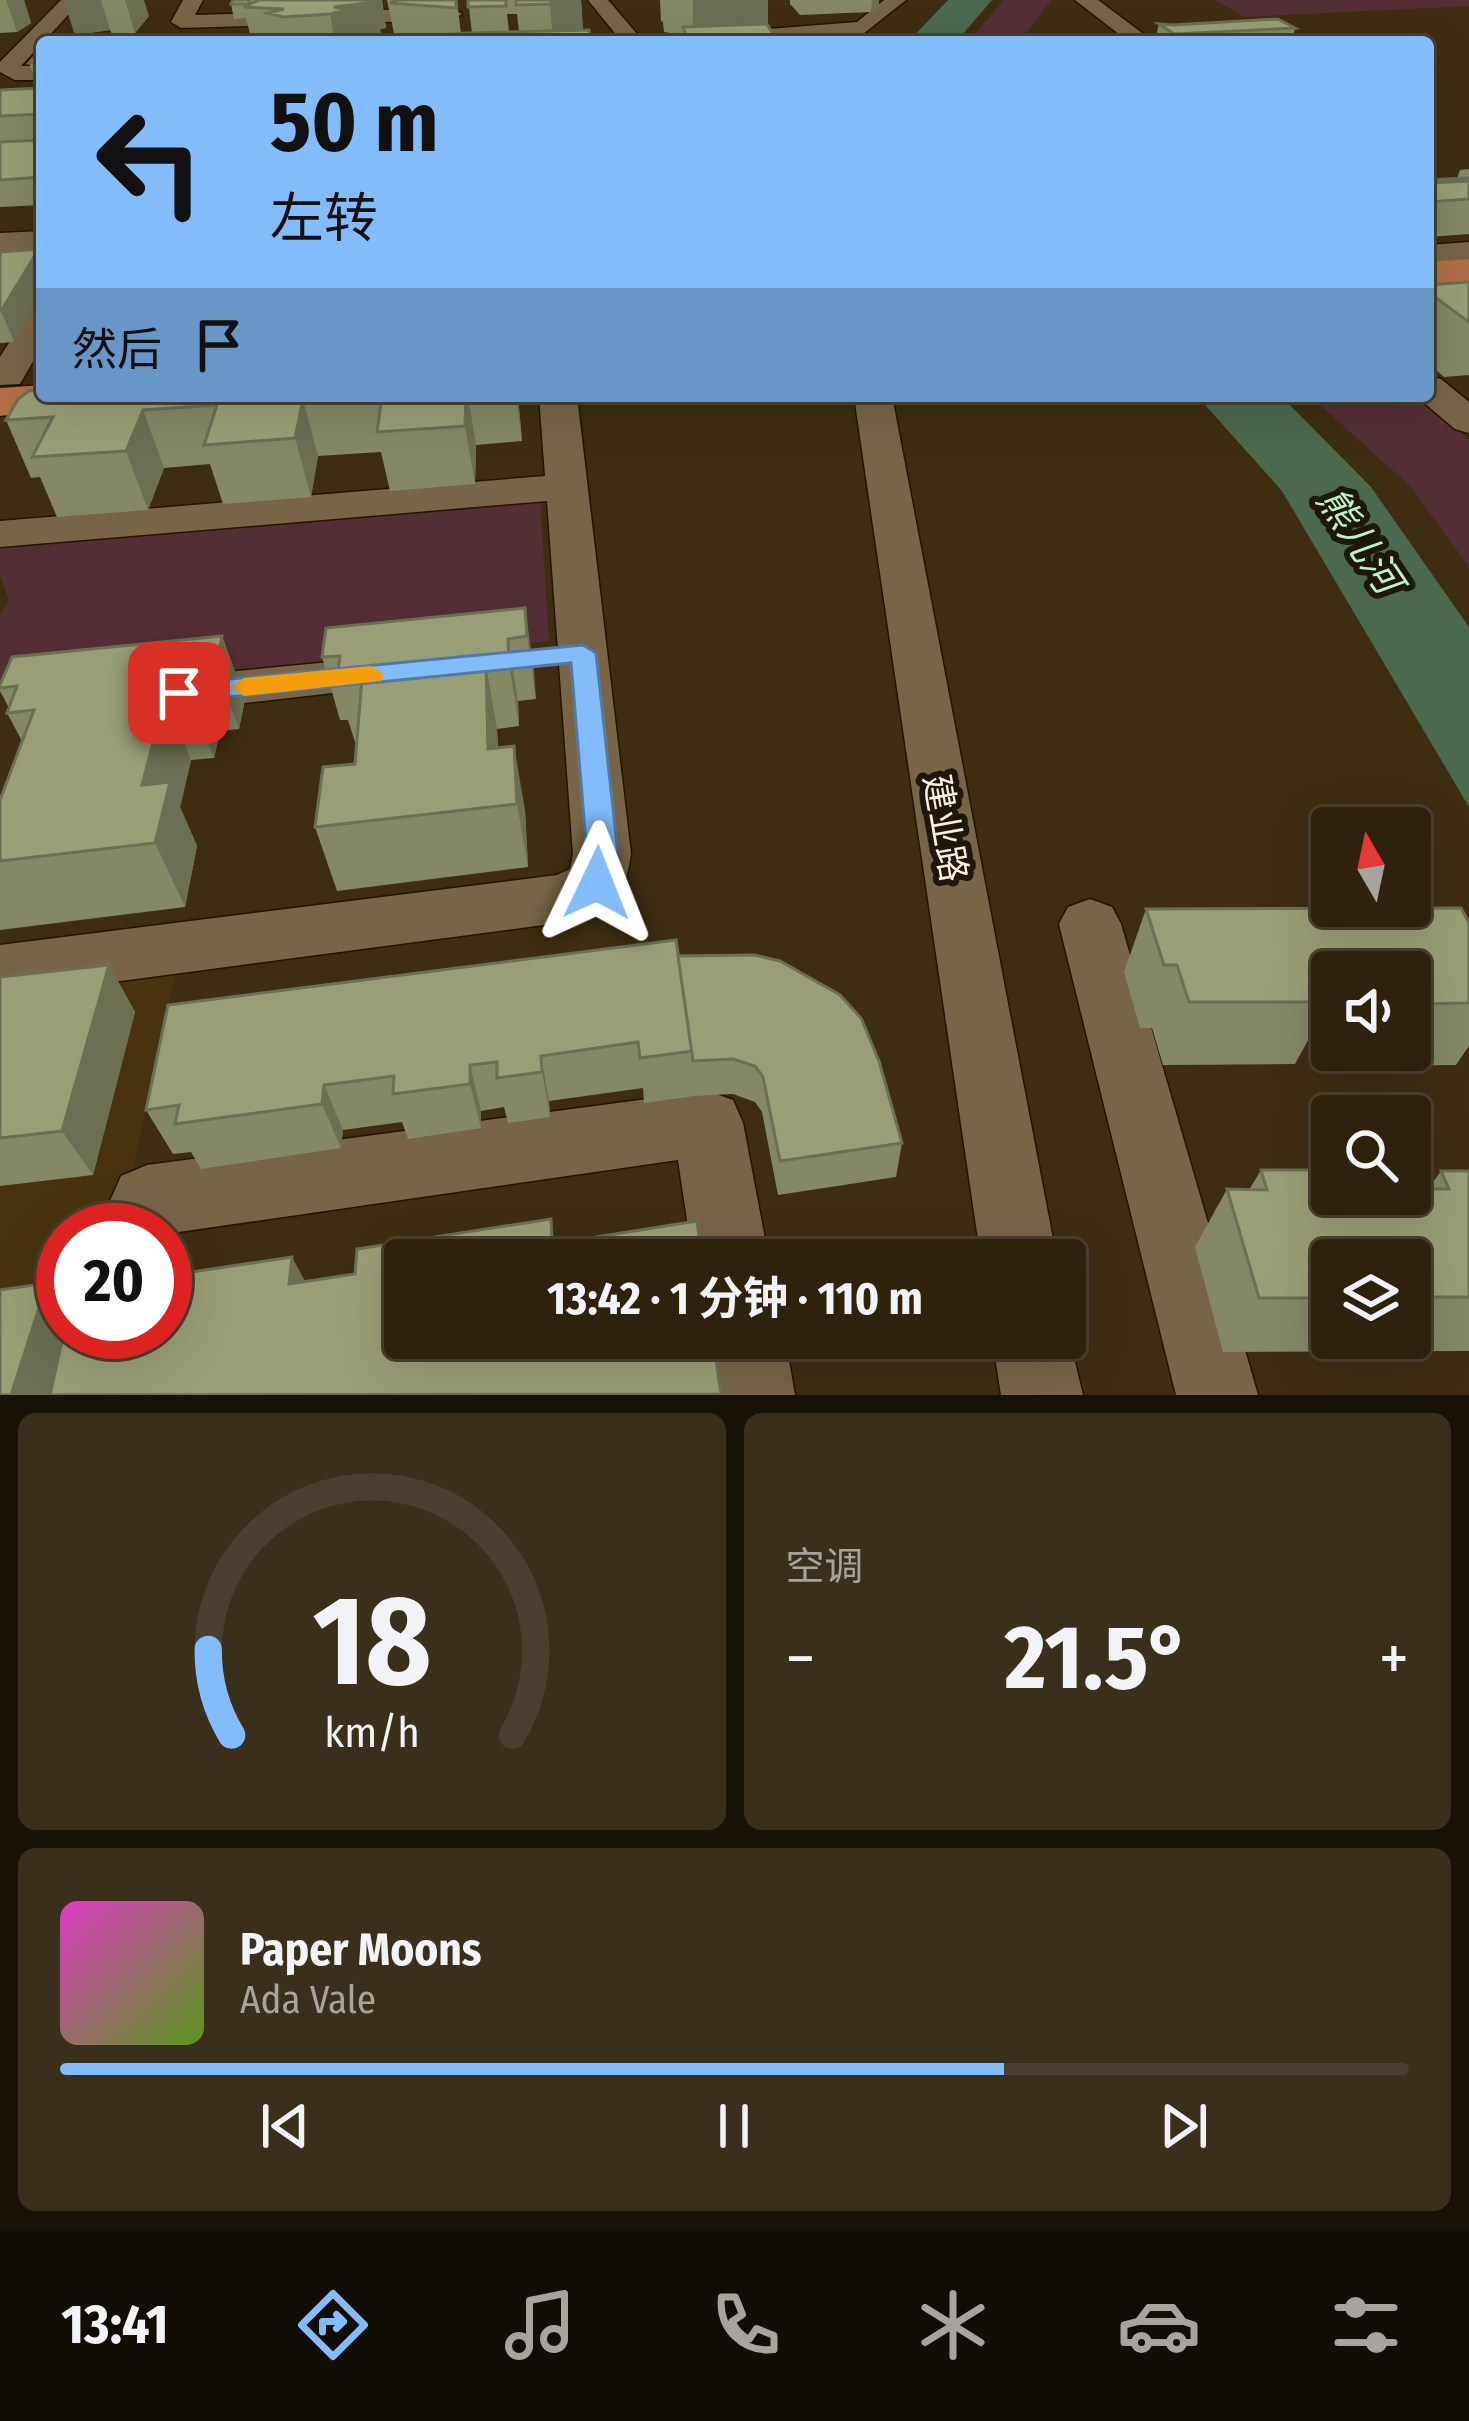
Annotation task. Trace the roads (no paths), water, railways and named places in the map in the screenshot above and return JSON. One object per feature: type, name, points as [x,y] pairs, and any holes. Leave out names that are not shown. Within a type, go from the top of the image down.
[{"type":"main road","points":[[1434,274],[1469,271]]},
{"type":"main road","points":[[1434,296],[1469,293]]},
{"type":"street","points":[[193,0],[181,22],[456,10]]},
{"type":"street","points":[[598,0],[628,36]]},
{"type":"street","points":[[719,36],[781,27],[863,28],[896,0]]},
{"type":"street","points":[[1085,0],[1135,36]]},
{"type":"street","points":[[19,17],[61,6]]},
{"type":"street","points":[[41,36],[61,6]]},
{"type":"street","points":[[201,36],[211,23]]},
{"type":"street","points":[[34,47],[8,67],[15,73],[36,73]]},
{"type":"street","points":[[15,73],[6,86],[36,86]]},
{"type":"street","points":[[0,214],[36,212]]},
{"type":"street","points":[[0,242],[36,240]]},
{"type":"street","points":[[1434,254],[1469,251]]},
{"type":"street","points":[[12,382],[36,329]]},
{"type":"street","points":[[1434,392],[1469,421]]},
{"type":"street","points":[[0,970],[566,898],[597,883],[602,854],[560,655],[567,487],[559,402]]},
{"type":"street","name":"建业路","points":[[874,402],[1015,1239]]},
{"type":"street","points":[[0,534],[567,487]]},
{"type":"street","points":[[117,700],[443,667]]},
{"type":"street","points":[[1090,924],[1217,1395]]},
{"type":"street","points":[[147,1201],[708,1123],[727,1239]]},
{"type":"street","points":[[748,1359],[754,1395]]},
{"type":"street","points":[[1036,1359],[1042,1395]]},
{"type":"water","points":[[948,0],[992,0],[961,36],[914,36]]},
{"type":"water","name":"熊儿河","points":[[1202,402],[1287,402],[1371,487],[1469,627],[1469,807],[1282,491]]}]
